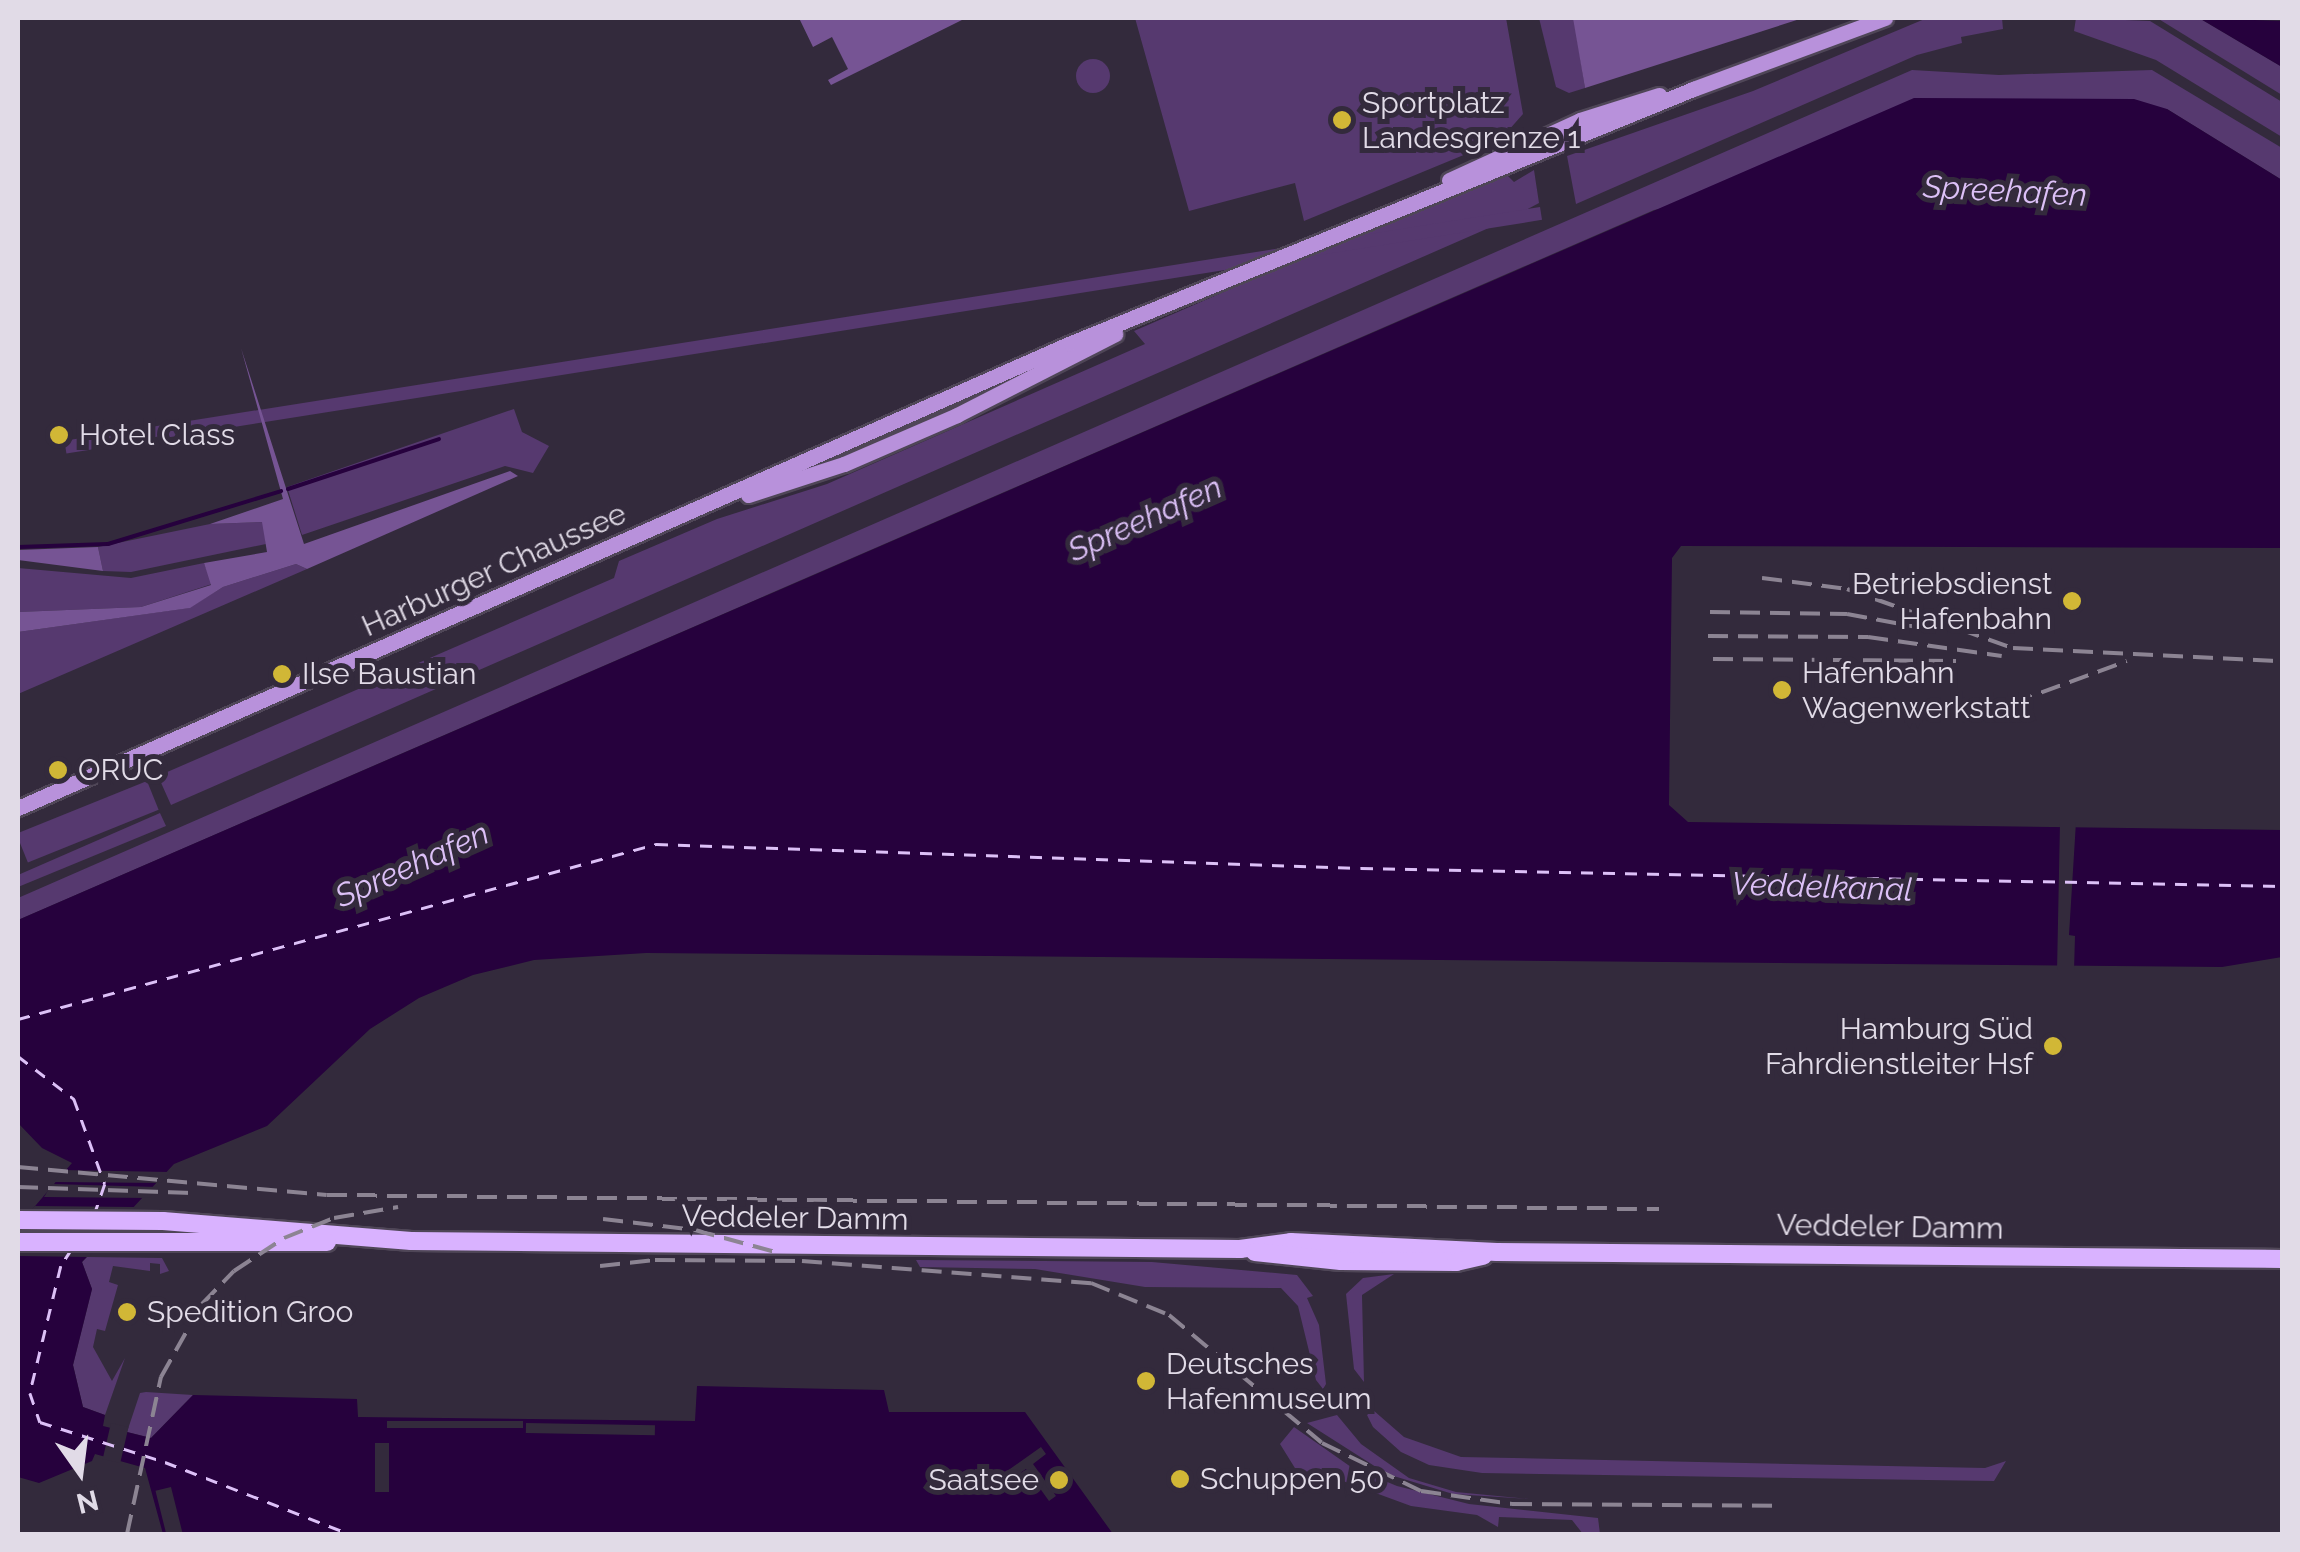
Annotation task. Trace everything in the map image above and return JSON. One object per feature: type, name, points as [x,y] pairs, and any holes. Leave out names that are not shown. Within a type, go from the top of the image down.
[{"type":"main road","points":[[1693,89],[1885,18]]},
{"type":"main road","name":"Harburger Chaussee","points":[[18,808],[718,502],[866,431],[1402,205],[1580,120],[1693,89]]},
{"type":"main road","name":"Harburger Chaussee","points":[[1402,205],[1554,148],[1693,89]]},
{"type":"main road","name":"Veddeler Damm","points":[[19,1220],[123,1221],[349,1239],[1240,1249],[1292,1242],[1497,1252],[2282,1259]]},
{"type":"main road","name":"Veddeler Damm","points":[[18,1242],[270,1246],[349,1239]]},
{"type":"shaded area","points":[[799,18],[966,18],[831,85],[828,80],[848,69],[832,37],[813,47]]},
{"type":"shaded area","name":"Sportplatz Landesgrenze 1","points":[[1135,18],[1506,18],[1523,114],[1500,140],[1304,221],[1295,183],[1189,211]]},
{"type":"shaded area","points":[[1539,18],[1574,18],[1585,88],[1569,93],[1556,87]]},
{"type":"shaded area","points":[[1573,18],[1803,18],[1585,88]]},
{"type":"shaded area","points":[[1927,18],[2002,18],[2003,29],[1961,37],[1962,43],[1917,55],[1576,204],[1567,156],[1753,91]]},
{"type":"shaded area","points":[[2076,18],[2150,21],[2282,102],[2282,137],[2156,60],[2074,31]]},
{"type":"shaded area","points":[[2157,18],[2199,18],[2282,67],[2282,95]]},
{"type":"shaded area","points":[[1093,59],[1105,64],[1110,76],[1105,88],[1093,93],[1081,88],[1076,76],[1081,64]]},
{"type":"shaded area","points":[[1912,70],[1999,75],[2152,70],[2282,148],[2282,180],[2167,109],[1654,210],[18,920],[18,898]]},
{"type":"shaded area","points":[[1534,170],[1539,203],[1507,220],[171,805],[158,776],[614,578],[619,561],[717,519],[827,484],[1145,344],[1134,331],[1415,209],[1507,175],[1514,182]]},
{"type":"shaded area","points":[[1540,207],[1542,220],[66,454],[64,441]]},
{"type":"shaded area","points":[[241,348],[304,544],[510,471],[518,476],[307,569],[296,564],[223,587],[190,608],[18,632],[18,612],[141,607],[211,585],[204,563],[267,552],[262,522],[210,524],[283,499]]},
{"type":"shaded area","points":[[514,409],[522,432],[549,446],[533,473],[505,466],[302,535],[287,487]]},
{"type":"shaded area","points":[[263,522],[266,544],[131,572],[103,571],[98,547],[210,524]]},
{"type":"shaded area","points":[[98,547],[103,571],[18,560],[18,550]]},
{"type":"shaded area","points":[[204,563],[212,584],[141,607],[18,612],[18,568],[131,578]]},
{"type":"shaded area","points":[[296,564],[307,569],[18,694],[18,632],[189,608],[223,587]]},
{"type":"shaded area","points":[[147,781],[159,810],[28,863],[18,833]]},
{"type":"shaded area","points":[[160,813],[166,826],[18,887],[18,875]]},
{"type":"shaded area","points":[[87,1257],[162,1258],[169,1271],[160,1274],[160,1264],[150,1263],[150,1271],[113,1266],[109,1282],[118,1285],[105,1331],[97,1329],[93,1347],[112,1381],[125,1358],[105,1415],[83,1407],[73,1365],[92,1289],[82,1262]]},
{"type":"shaded area","points":[[916,1260],[1152,1262],[1297,1275],[1313,1296],[1307,1298],[1319,1325],[1326,1384],[1323,1389],[1316,1380],[1298,1306],[1281,1288],[1145,1287],[1035,1269],[920,1267]]},
{"type":"shaded area","points":[[1394,1274],[1362,1295],[1364,1382],[1354,1369],[1346,1294],[1363,1278]]},
{"type":"shaded area","points":[[140,1393],[193,1395],[151,1438],[127,1432]]},
{"type":"shaded area","points":[[1373,1410],[1404,1437],[1461,1457],[1985,1468],[2006,1461],[1994,1481],[1482,1473],[1429,1465],[1401,1452],[1373,1427],[1367,1415]]},
{"type":"shaded area","points":[[1337,1415],[1361,1444],[1409,1478],[1456,1492],[1529,1499],[1453,1494],[1387,1474],[1307,1423]]},
{"type":"shaded area","points":[[1294,1427],[1351,1467],[1397,1486],[1469,1504],[1598,1518],[1600,1534],[1583,1534],[1572,1520],[1499,1517],[1498,1527],[1477,1515],[1411,1506],[1332,1477],[1298,1473],[1280,1444]]},
{"type":"water","points":[[2199,18],[2282,21],[2282,67]]},
{"type":"water","points":[[1914,98],[2134,99],[2167,109],[2282,180],[2282,548],[1681,546],[1672,558],[1669,805],[1688,822],[2282,830],[2282,957],[2222,967],[646,953],[534,960],[473,975],[419,998],[370,1029],[267,1126],[174,1164],[82,1262],[92,1289],[73,1365],[83,1407],[105,1415],[103,1426],[151,1438],[193,1395],[357,1399],[358,1417],[695,1421],[697,1386],[884,1390],[889,1412],[1025,1412],[1113,1534],[163,1534],[145,1468],[95,1454],[92,1461],[39,1483],[18,1477],[18,1226],[72,1163],[42,1148],[18,1123],[18,920]]},
{"type":"pier","points":[[2060,822],[2076,822],[2069,935],[2075,936],[2074,971],[2057,971]]},
{"type":"pier","points":[[62,1170],[170,1172],[161,1183],[54,1182]]},
{"type":"pier","points":[[52,1184],[158,1187],[149,1198],[44,1197]]},
{"type":"pier","points":[[35,1206],[136,1207],[89,1257],[18,1256],[18,1223]]},
{"type":"pier","points":[[387,1421],[523,1421],[523,1428],[387,1428]]},
{"type":"pier","points":[[111,1423],[129,1427],[120,1463],[103,1459]]},
{"type":"pier","points":[[526,1423],[655,1425],[655,1435],[526,1433]]},
{"type":"pier","points":[[375,1443],[389,1443],[389,1492],[375,1492]]},
{"type":"pier","points":[[1041,1447],[1046,1454],[1033,1464],[1056,1496],[1049,1501],[1026,1469],[1005,1483],[1000,1476]]},
{"type":"pier","points":[[171,1487],[183,1534],[166,1534],[155,1491]]},
{"type":"waterway","points":[[288,489],[439,439]]},
{"type":"waterway","points":[[18,547],[108,544],[281,491]]},
{"type":"ferry route","points":[[18,1019],[656,844],[1361,868],[2282,886]]},
{"type":"ferry route","points":[[18,1056],[74,1099],[105,1184],[95,1213]]},
{"type":"ferry route","points":[[72,1249],[61,1266],[30,1393],[40,1422],[165,1462],[350,1534]]},
{"type":"railway","points":[[1762,578],[1847,589],[2013,648],[2282,661]]},
{"type":"railway","points":[[1710,612],[1847,614],[1917,627]]},
{"type":"railway","points":[[1708,636],[1868,637],[2002,656]]},
{"type":"railway","points":[[1713,659],[1956,661]]},
{"type":"railway","points":[[1849,719],[1985,713],[2127,661]]},
{"type":"railway","points":[[1849,704],[1966,705]]},
{"type":"railway","points":[[18,1167],[327,1195],[1659,1209]]},
{"type":"railway","points":[[18,1187],[192,1193]]},
{"type":"railway","points":[[127,1534],[161,1377],[202,1304],[234,1271],[284,1238],[334,1218],[398,1207]]},
{"type":"railway","points":[[603,1219],[695,1230],[779,1253]]},
{"type":"railway","points":[[600,1266],[655,1260],[802,1261],[1091,1283],[1169,1315],[1322,1443],[1421,1491],[1512,1504],[1780,1506]]},
{"type":"place","name":"Sportplatz Landesgrenze 1","points":[[1342,120]]},
{"type":"place","name":"Hotel Class","points":[[59,435]]},
{"type":"place","name":"Betriebsdienst Hafenbahn","points":[[2072,601]]},
{"type":"place","name":"Ilse Baustian","points":[[282,674]]},
{"type":"place","name":"Hafenbahn Wagenwerkstatt","points":[[1782,690]]},
{"type":"place","name":"ORUC","points":[[58,770]]},
{"type":"place","name":"Hamburg Süd Fahrdienstleiter Hsf","points":[[2053,1046]]},
{"type":"place","name":"Spedition Groo","points":[[127,1312]]},
{"type":"place","name":"Deutsches Hafenmuseum","points":[[1146,1381]]},
{"type":"place","name":"Schuppen 50","points":[[1180,1479]]},
{"type":"place","name":"Saatsee","points":[[1059,1480]]},
{"type":"water label","name":"Spreehafen","points":[[2005,191]]},
{"type":"water label","name":"Spreehafen","points":[[1145,519]]},
{"type":"water label","name":"Spreehafen","points":[[412,865]]},
{"type":"water label","name":"Veddelkanal","points":[[1822,887]]}]
